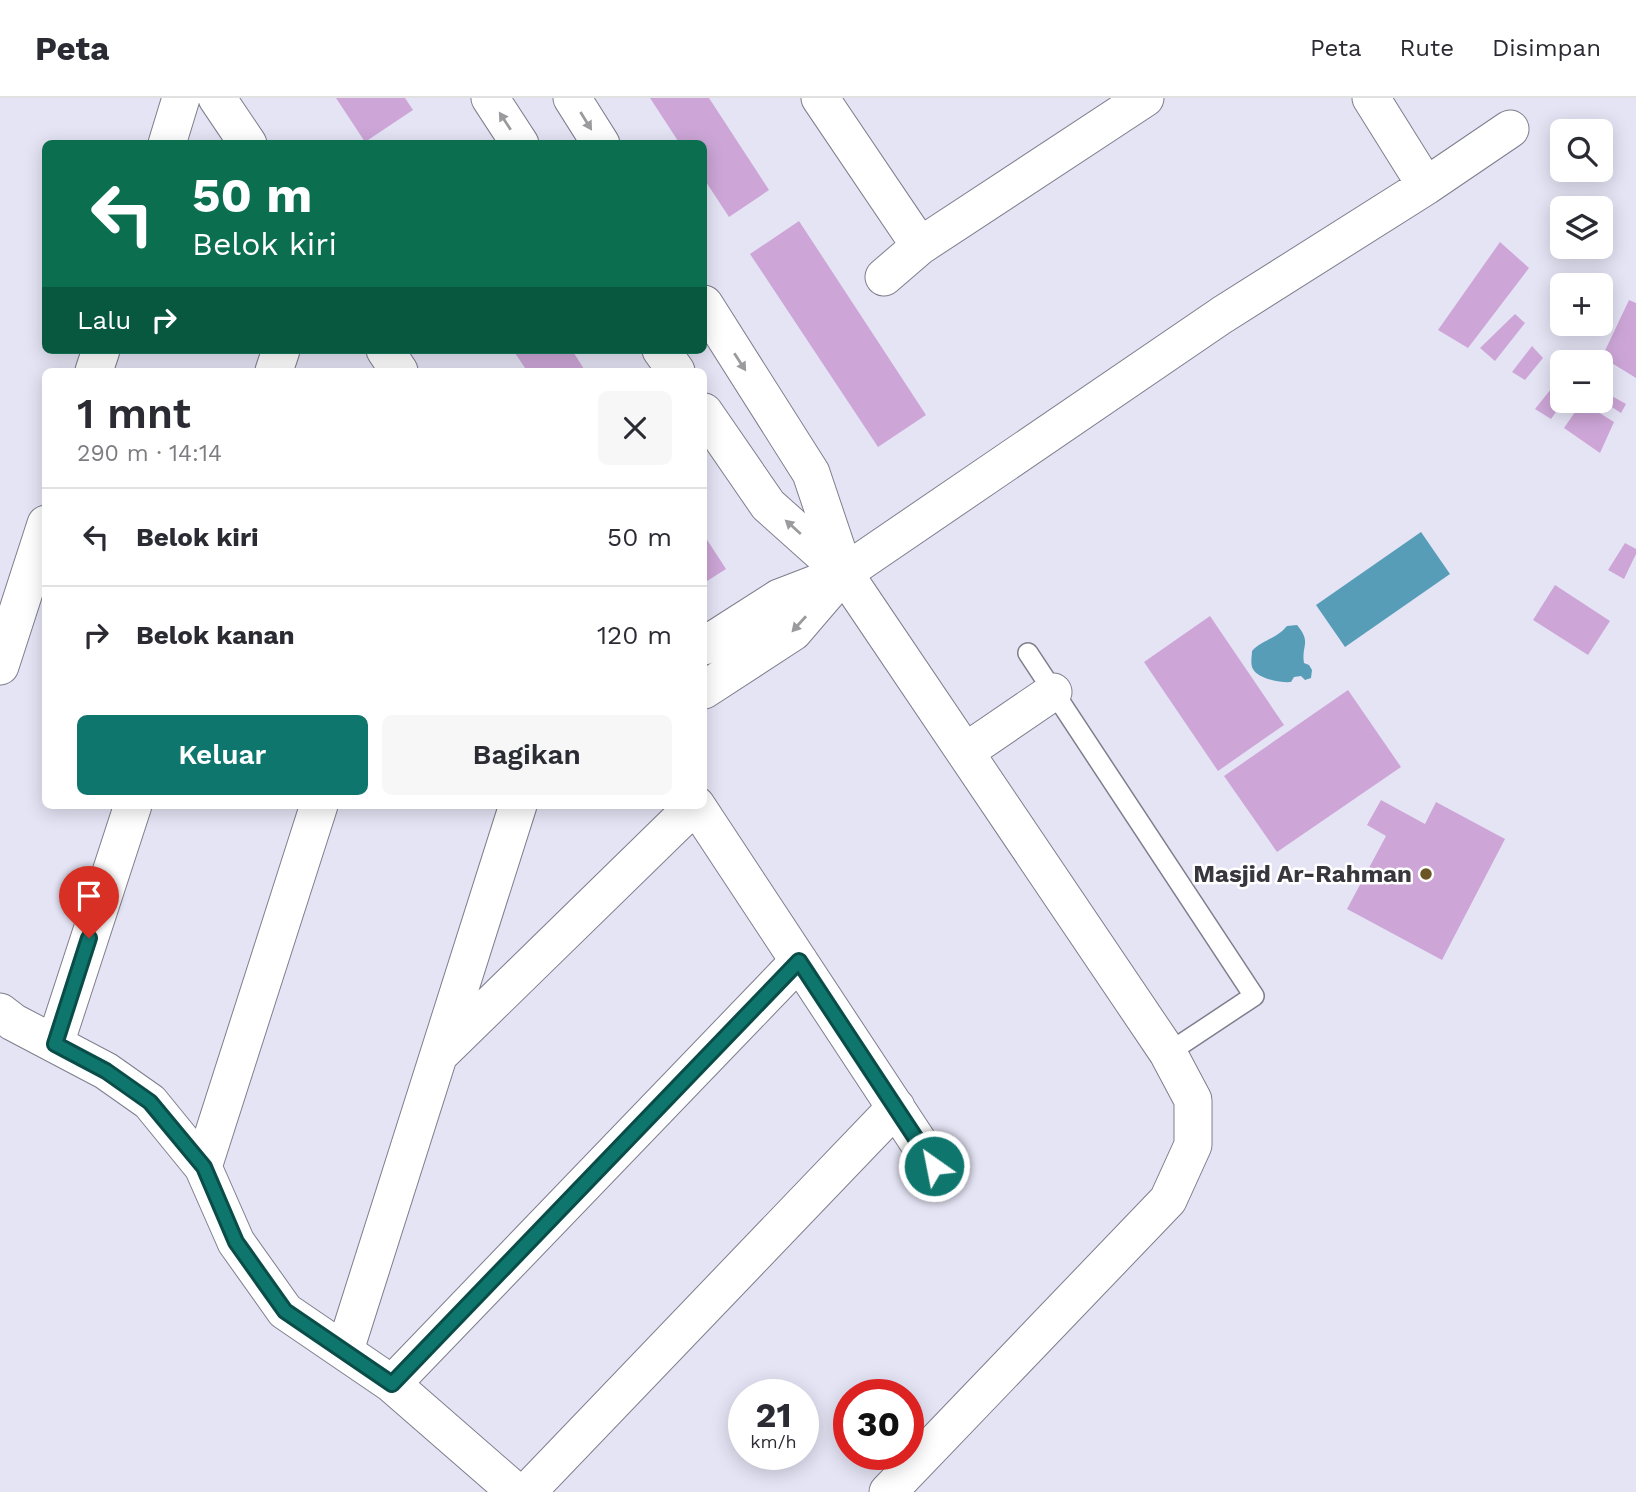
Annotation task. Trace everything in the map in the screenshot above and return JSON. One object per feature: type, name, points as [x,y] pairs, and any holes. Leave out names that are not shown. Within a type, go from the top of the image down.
[{"type":"street","points":[[168,140],[181,98]]},
{"type":"street","points":[[217,98],[245,140]]},
{"type":"street","points":[[490,98],[517,140]]},
{"type":"street","points":[[572,98],[598,140]]},
{"type":"street","points":[[884,277],[920,246],[1145,98]]},
{"type":"street","points":[[1371,98],[1426,186]]},
{"type":"street","points":[[832,102],[920,246]]},
{"type":"street","points":[[707,644],[779,598],[844,573],[1222,315],[1426,186],[1510,129]]},
{"type":"street","points":[[707,309],[811,473],[844,573]]},
{"type":"street","points":[[707,416],[768,505],[844,573],[1168,1054],[1193,1100],[1193,1145],[1168,1200],[888,1492]]},
{"type":"street","points":[[0,666],[42,536]]},
{"type":"street","points":[[707,688],[793,632],[844,573]]},
{"type":"street","points":[[965,752],[1053,692]]},
{"type":"street","points":[[55,1044],[131,809]]},
{"type":"street","points":[[204,1167],[318,809]]},
{"type":"street","points":[[345,1350],[517,809]]},
{"type":"street","points":[[439,1056],[691,809]]},
{"type":"street","points":[[698,809],[934,1166]]},
{"type":"street","points":[[392,1384],[799,961]]},
{"type":"street","points":[[0,1012],[13,1022],[106,1071],[150,1102],[204,1167],[236,1242],[285,1311],[392,1384],[516,1492]]},
{"type":"street","points":[[527,1492],[896,1108]]},
{"type":"lane","points":[[1028,653],[1254,996],[1168,1054]]},
{"type":"water","points":[[1421,532],[1450,574],[1345,647],[1316,605]]},
{"type":"water","points":[[1297,625],[1304,636],[1304,663],[1312,670],[1311,678],[1305,680],[1301,676],[1294,677],[1291,682],[1282,682],[1265,678],[1256,672],[1252,665],[1252,651],[1287,626]]},
{"type":"building","points":[[336,98],[405,98],[413,110],[368,140],[364,140]]},
{"type":"building","points":[[650,98],[709,98],[769,190],[729,217],[707,184],[707,140],[677,140]]},
{"type":"building","points":[[799,221],[926,415],[878,447],[750,254]]},
{"type":"building","points":[[1500,242],[1529,268],[1468,348],[1438,330]]},
{"type":"building","points":[[1629,300],[1636,303],[1636,378],[1613,364],[1613,350],[1605,350]]},
{"type":"building","points":[[1515,314],[1525,323],[1495,361],[1480,348]]},
{"type":"building","points":[[1532,346],[1543,358],[1525,380],[1512,372]]},
{"type":"building","points":[[516,354],[575,354],[583,368],[525,368]]},
{"type":"building","points":[[1550,390],[1550,413],[1555,413],[1551,419],[1535,409]]},
{"type":"building","points":[[1613,397],[1626,404],[1621,413],[1613,408]]},
{"type":"building","points":[[1574,413],[1600,413],[1614,422],[1600,453],[1564,428]]},
{"type":"building","points":[[707,540],[726,569],[707,581]]},
{"type":"building","points":[[1625,543],[1636,549],[1636,554],[1624,579],[1608,570]]},
{"type":"building","points":[[1555,585],[1610,621],[1588,655],[1533,620]]},
{"type":"building","points":[[1210,616],[1284,725],[1218,771],[1144,662]]},
{"type":"building","points":[[1348,690],[1401,767],[1277,852],[1224,776]]},
{"type":"building","name":"Masjid Ar-Rahman","points":[[1381,800],[1425,824],[1436,802],[1505,839],[1442,960],[1347,909],[1386,836],[1367,825]]},
{"type":"place","name":"Masjid Ar-Rahman","points":[[1426,874]]},
{"type":"route","points":[[89,938],[55,1044],[106,1071],[150,1102],[204,1167],[236,1242],[285,1311],[392,1384],[799,961],[934,1166]]}]
